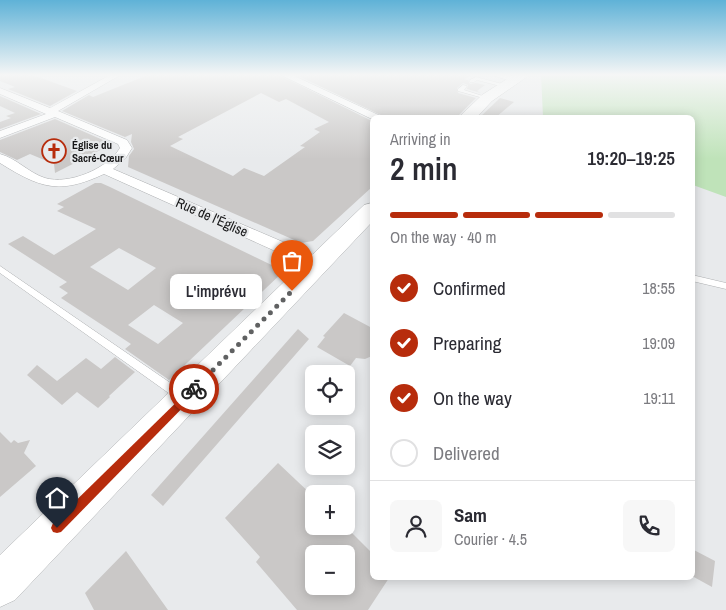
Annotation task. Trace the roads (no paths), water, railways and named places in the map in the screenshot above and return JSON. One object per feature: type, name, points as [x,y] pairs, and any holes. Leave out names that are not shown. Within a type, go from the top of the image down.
[{"type":"main road","points":[[469,115],[482,102]]},
{"type":"main road","points":[[0,585],[370,212]]},
{"type":"street","points":[[0,158],[49,182],[70,181],[105,170],[124,153],[125,144],[27,102]]},
{"type":"street","points":[[0,135],[52,113],[70,102]]},
{"type":"street","points":[[346,102],[373,115]]},
{"type":"street","name":"Rue de l'Église","points":[[105,170],[319,264]]},
{"type":"lane","points":[[0,269],[185,399]]},
{"type":"lane","points":[[695,279],[726,286]]},
{"type":"place","name":"Église du Sacré-Cœur","points":[[54,151]]},
{"type":"place","name":"L'imprévu","points":[[292,291]]}]
